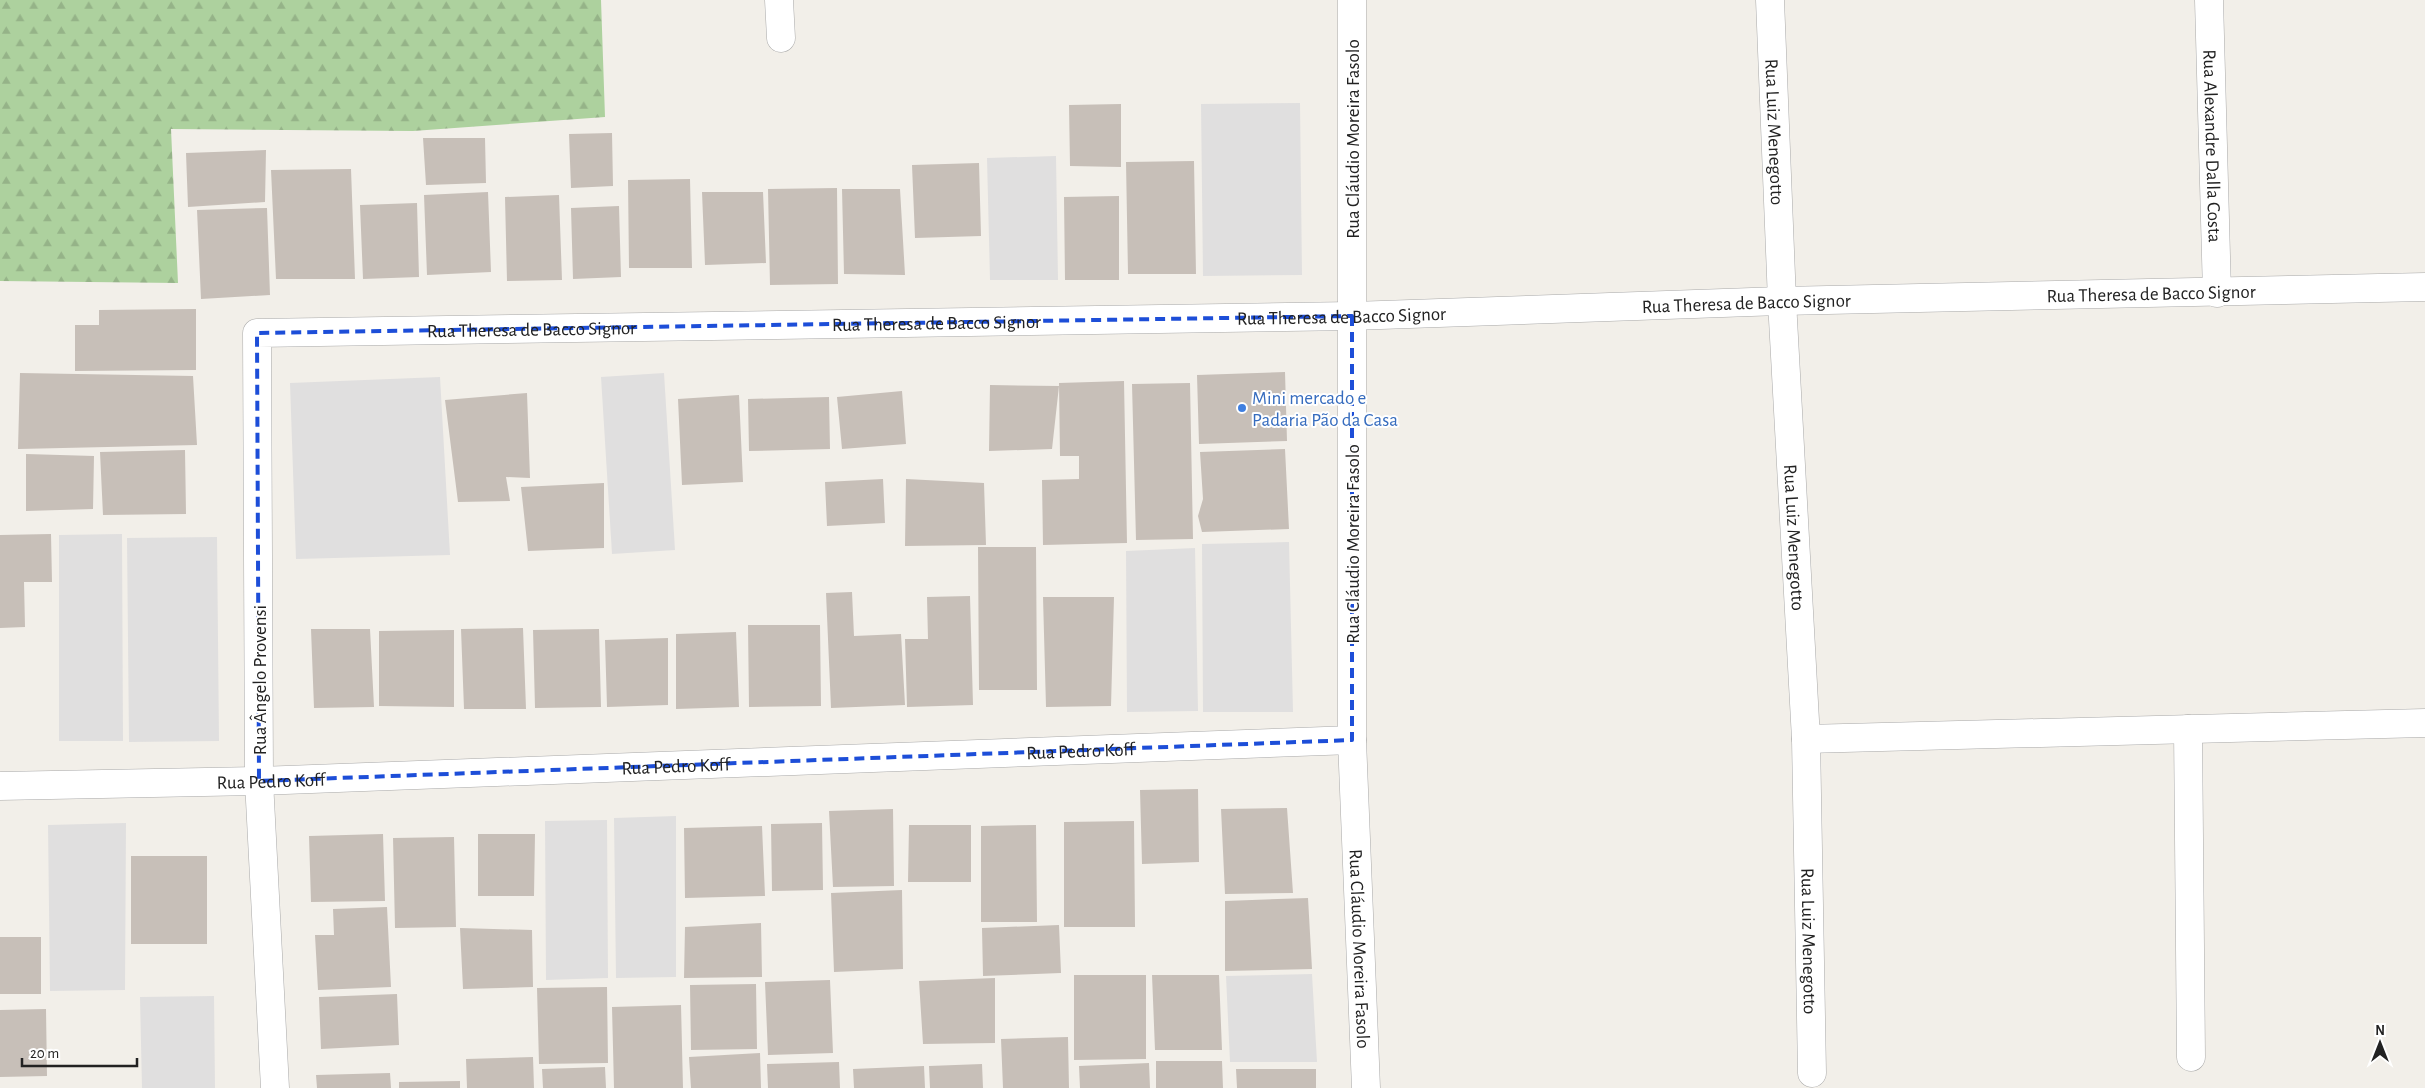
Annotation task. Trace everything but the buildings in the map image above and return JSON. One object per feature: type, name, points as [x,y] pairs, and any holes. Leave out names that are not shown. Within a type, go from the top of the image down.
[{"type":"street","points":[[779,0],[781,38]]},
{"type":"street","name":"Rua Cláudio Moreira Fasolo","points":[[1352,0],[1352,740],[1366,1088]]},
{"type":"street","name":"Rua Luiz Menegotto","points":[[1770,0],[1782,301],[1806,739],[1812,1073]]},
{"type":"street","name":"Rua Alexandre Dalla Costa","points":[[2209,0],[2217,293]]},
{"type":"street","name":"Rua Theresa de Bacco Signor","points":[[257,332],[1352,316],[1782,301],[2425,287]]},
{"type":"street","name":"Rua Ângelo Provensi","points":[[257,332],[259,781],[275,1088]]},
{"type":"street","points":[[1806,739],[2425,723]]},
{"type":"street","points":[[2188,729],[2190,1057]]},
{"type":"street","name":"Rua Pedro Koff","points":[[0,786],[259,781],[1352,740]]},
{"type":"highlighted area","points":[[1352,316],[1352,740],[259,781],[257,333]]},
{"type":"shaded area","points":[[1300,103],[1302,275],[1203,276],[1201,104]]},
{"type":"shaded area","points":[[1056,156],[1058,280],[990,280],[987,158]]},
{"type":"shaded area","points":[[664,373],[675,550],[612,554],[601,377]]},
{"type":"shaded area","points":[[440,377],[450,555],[296,559],[290,383]]},
{"type":"shaded area","points":[[122,534],[123,741],[59,741],[59,535]]},
{"type":"shaded area","points":[[217,537],[219,741],[129,742],[127,538]]},
{"type":"shaded area","points":[[1289,542],[1293,712],[1203,712],[1202,544]]},
{"type":"shaded area","points":[[1195,548],[1198,711],[1127,712],[1126,551]]},
{"type":"shaded area","points":[[676,816],[676,977],[616,978],[614,818]]},
{"type":"shaded area","points":[[607,820],[608,978],[546,980],[545,821]]},
{"type":"shaded area","points":[[126,823],[125,990],[50,991],[48,825]]},
{"type":"shaded area","points":[[1312,974],[1317,1062],[1230,1062],[1226,976]]},
{"type":"shaded area","points":[[214,996],[215,1088],[142,1088],[140,997]]},
{"type":"green space","points":[[0,0],[601,0],[605,117],[413,131],[171,129],[178,283],[0,281]]},
{"type":"place","name":"Mini mercado e Padaria Pão da Casa","points":[[1242,408]]}]
